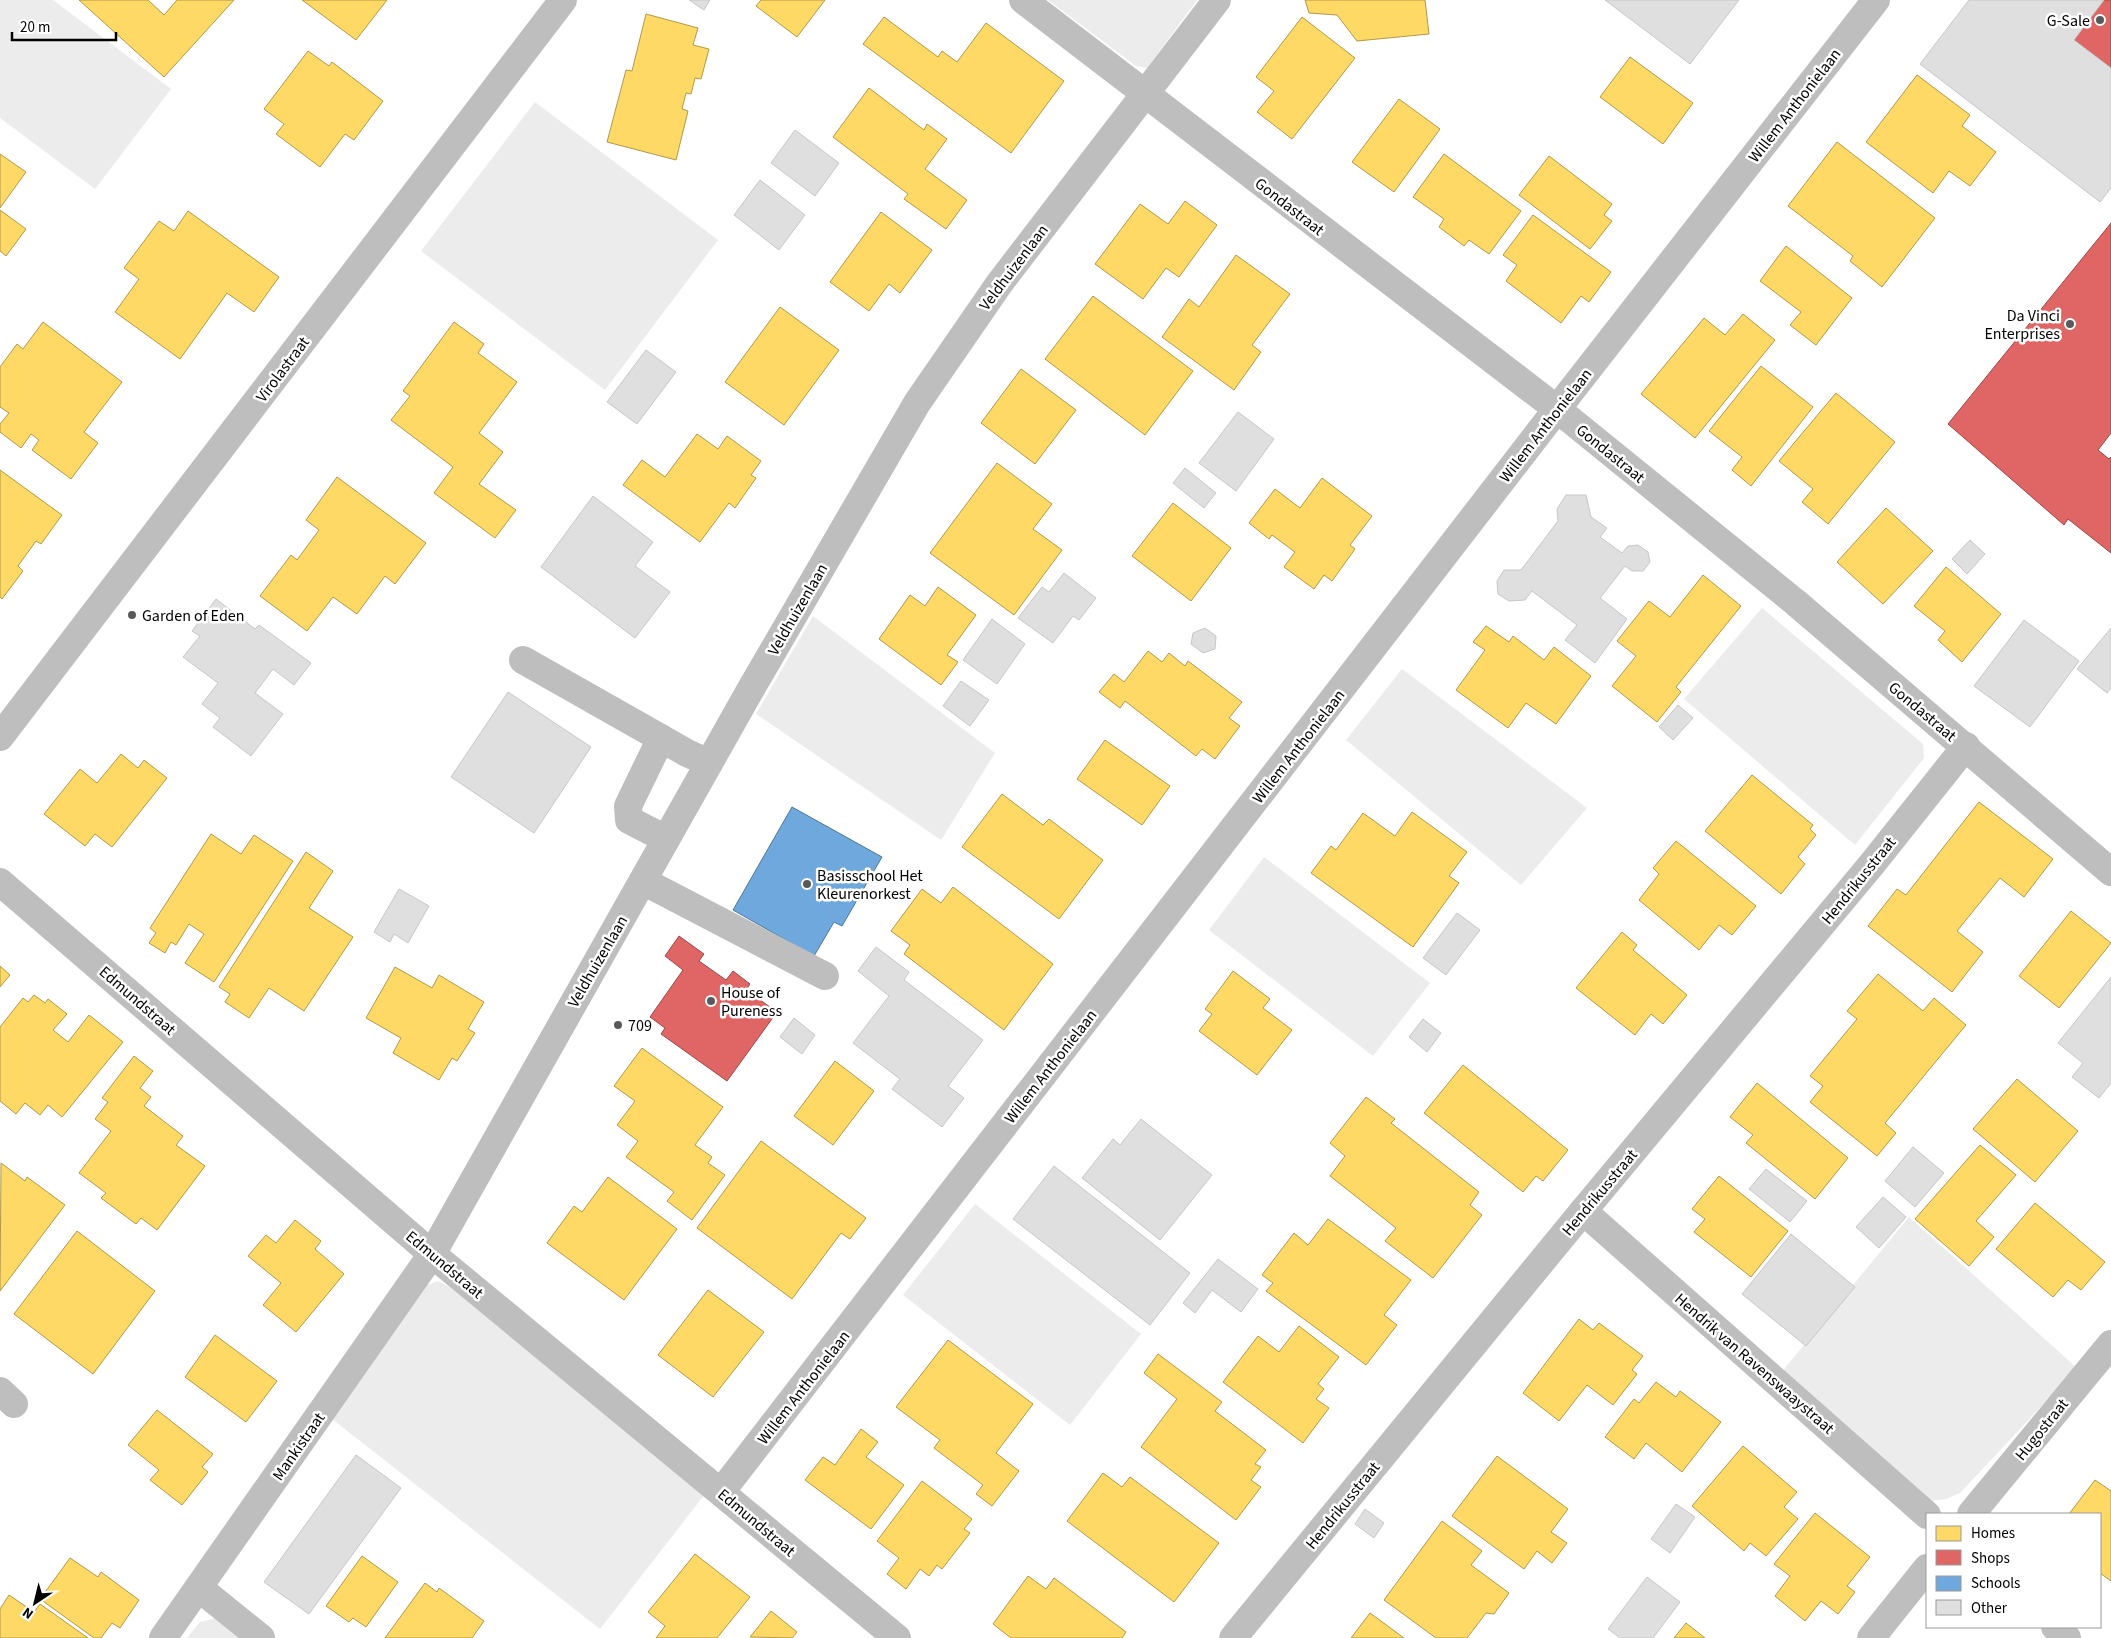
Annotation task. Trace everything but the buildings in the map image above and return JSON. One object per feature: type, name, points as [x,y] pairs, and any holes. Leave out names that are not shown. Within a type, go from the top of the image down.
[{"type":"street","name":"Virolastraat","points":[[0,737],[563,0]]},
{"type":"street","name":"Gondastraat","points":[[1023,0],[1557,409],[1795,602],[1966,746],[2111,872]]},
{"type":"street","name":"Veldhuizenlaan","points":[[432,1254],[709,763],[917,403],[999,284],[1217,0]]},
{"type":"street","name":"Willem Anthonielaan","points":[[721,1492],[1557,409],[1876,0]]},
{"type":"street","points":[[523,660],[709,763]]},
{"type":"street","points":[[661,738],[628,806],[627,812],[628,820],[666,839]]},
{"type":"street","name":"Hendrikusstraat","points":[[1233,1638],[1582,1211],[1872,864],[1966,746]]},
{"type":"street","points":[[643,881],[825,976]]},
{"type":"street","name":"Edmundstraat","points":[[0,882],[432,1254],[897,1638]]},
{"type":"street","name":"Hendrik van Ravenswaaystraat","points":[[1582,1211],[1926,1513]]},
{"type":"street","name":"Mankistraat","points":[[163,1638],[432,1254]]},
{"type":"street","name":"Hugostraat","points":[[1972,1513],[2111,1344]]},
{"type":"street","points":[[1871,1638],[1926,1569]]},
{"type":"street","points":[[198,1588],[261,1638]]},
{"type":"street","points":[[2056,1628],[2067,1638]]},
{"type":"shaded area","points":[[0,0],[53,0],[171,89],[95,189],[0,118]]},
{"type":"shaded area","points":[[1048,0],[1197,0],[1147,68],[1136,66]]},
{"type":"shaded area","points":[[535,102],[718,240],[605,390],[421,251]]},
{"type":"shaded area","points":[[1762,608],[1923,744],[1924,758],[1855,845],[1684,699]]},
{"type":"shaded area","points":[[813,616],[995,753],[941,840],[756,714]]},
{"type":"shaded area","points":[[1402,669],[1587,808],[1521,885],[1346,740]]},
{"type":"shaded area","points":[[1264,857],[1430,983],[1373,1056],[1209,930]]},
{"type":"shaded area","points":[[975,1204],[1141,1334],[1070,1425],[903,1295]]},
{"type":"shaded area","points":[[1909,1217],[2077,1368],[1960,1493],[1946,1499],[1930,1501],[1780,1374]]},
{"type":"shaded area","points":[[438,1281],[452,1288],[705,1494],[600,1629],[332,1419],[425,1286]]},
{"type":"shaded area","points":[[216,1618],[245,1638],[187,1638],[200,1622]]},
{"type":"place","name":"G-Sale","points":[[2100,20]]},
{"type":"place","name":"Da Vinci Enterprises","points":[[2070,324]]},
{"type":"place","name":"Garden of Eden","points":[[132,615]]},
{"type":"place","name":"Basisschool Het Kleurenorkest","points":[[807,884]]},
{"type":"place","name":"House of Pureness","points":[[711,1001]]},
{"type":"place","name":"709","points":[[618,1025]]}]
